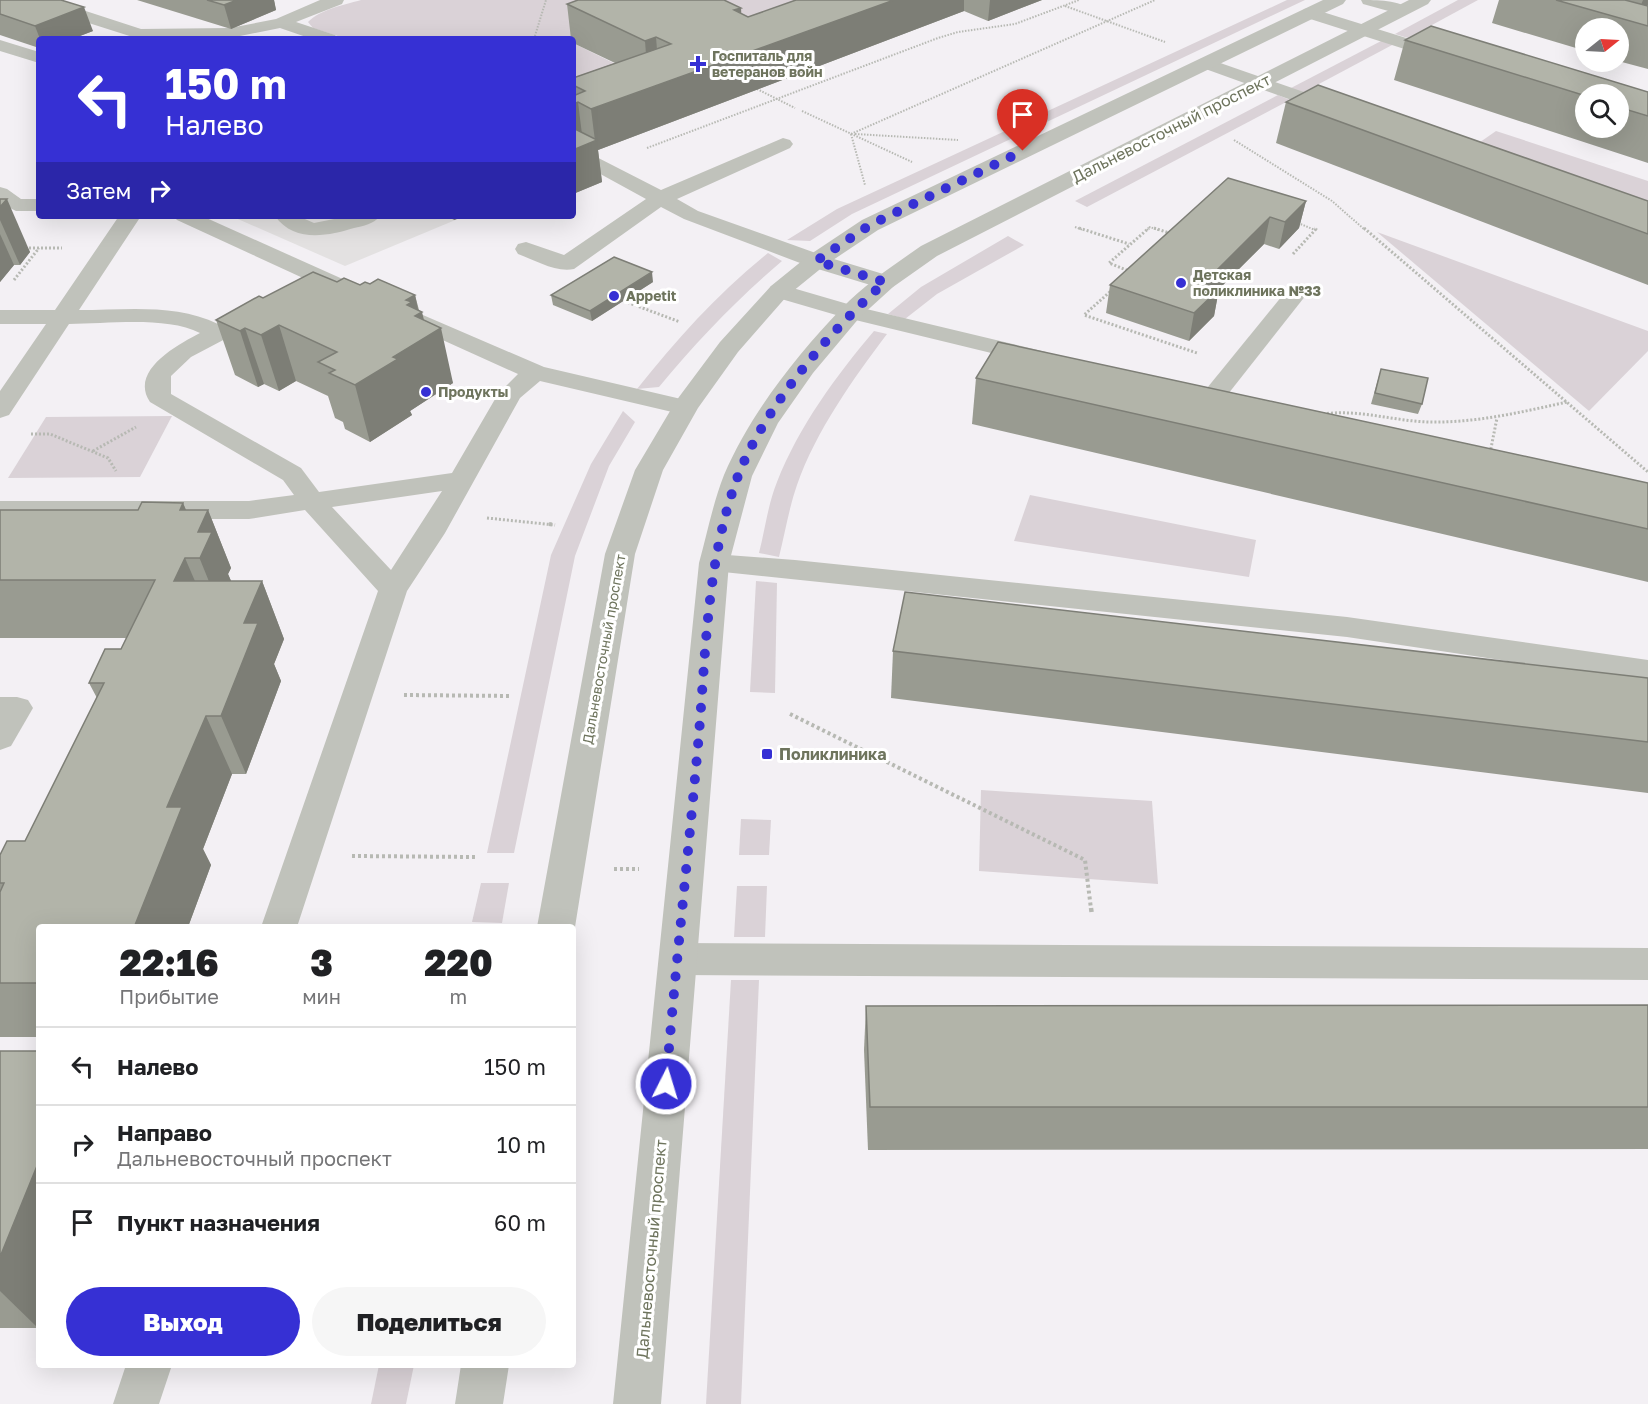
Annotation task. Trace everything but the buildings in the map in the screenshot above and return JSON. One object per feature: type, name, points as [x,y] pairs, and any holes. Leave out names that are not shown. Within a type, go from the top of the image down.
[{"type":"street","name":"Дальневосточный проспект","points":[[557,924],[620,554],[649,470],[685,407],[729,347],[779,291],[816,261],[870,225],[1336,0]]},
{"type":"street","name":"Дальневосточный проспект","points":[[637,1404],[714,563],[738,476],[765,423],[804,368],[851,312],[885,282],[929,252],[1412,5]]},
{"type":"street","points":[[479,1404],[485,1368]]},
{"type":"lane","points":[[35,0],[140,34],[230,33],[281,23],[309,9],[336,0]]},
{"type":"lane","points":[[290,0],[309,9]]},
{"type":"lane","points":[[1369,0],[1412,5]]},
{"type":"lane","points":[[1310,13],[1464,62]]},
{"type":"lane","points":[[281,23],[320,36]]},
{"type":"lane","points":[[110,36],[126,30]]},
{"type":"lane","points":[[0,45],[36,57]]},
{"type":"lane","points":[[1206,63],[1352,116]]},
{"type":"lane","points":[[526,249],[566,264],[659,199],[783,144]]},
{"type":"lane","points":[[576,153],[691,215],[816,261],[885,282]]},
{"type":"lane","points":[[0,193],[16,205],[36,205]]},
{"type":"lane","points":[[0,410],[127,219]]},
{"type":"lane","points":[[191,219],[535,372],[685,407]]},
{"type":"lane","points":[[288,219],[307,228],[327,228],[358,219]]},
{"type":"lane","points":[[324,279],[182,352],[159,374],[159,397],[292,474],[312,501],[393,590]]},
{"type":"lane","points":[[1213,398],[1299,290]]},
{"type":"lane","points":[[779,291],[851,312],[1064,363]]},
{"type":"lane","points":[[0,317],[159,317],[193,321],[217,333]]},
{"type":"lane","points":[[280,924],[393,590],[431,533],[459,480],[510,394],[535,372]]},
{"type":"lane","points":[[0,510],[249,510],[459,480]]},
{"type":"lane","points":[[714,563],[795,569],[1347,627],[1648,671]]},
{"type":"lane","points":[[0,708],[17,708],[0,738]]},
{"type":"lane","points":[[677,958],[1648,964]]},
{"type":"lane","points":[[136,1404],[148,1368]]},
{"type":"path","points":[[535,36],[546,0]]},
{"type":"path","points":[[599,166],[938,38],[958,32],[1015,24],[1079,0]]},
{"type":"path","points":[[851,134],[1155,0]]},
{"type":"path","points":[[1065,6],[1167,42]]},
{"type":"path","points":[[757,89],[918,165]]},
{"type":"path","points":[[851,134],[960,140]]},
{"type":"path","points":[[851,134],[866,190]]},
{"type":"path","points":[[1234,140],[1332,201],[1648,472]]},
{"type":"path","points":[[1293,222],[1316,229],[1276,274],[1299,290]]},
{"type":"path","points":[[1075,227],[1130,244]]},
{"type":"path","points":[[1124,279],[1132,272],[1109,263],[1130,244],[1150,227],[1175,234]]},
{"type":"path","points":[[20,248],[108,248]]},
{"type":"path","points":[[13,282],[40,248]]},
{"type":"path","points":[[1116,286],[1084,315],[1237,367]]},
{"type":"path","points":[[624,301],[680,322]]},
{"type":"path","points":[[1320,415],[1361,413],[1427,422],[1497,418],[1567,402]]},
{"type":"path","points":[[1488,462],[1497,418]]},
{"type":"path","points":[[20,434],[50,434],[108,458],[140,510]]},
{"type":"path","points":[[442,513],[555,525]]},
{"type":"path","points":[[358,695],[511,696]]},
{"type":"path","points":[[790,714],[1085,860],[1098,961]]},
{"type":"path","points":[[303,855],[476,857]]},
{"type":"path","points":[[614,869],[642,869]]},
{"type":"shaded area","points":[[361,0],[850,0],[874,10],[576,39],[576,36],[338,36],[313,28],[308,22],[340,6]]},
{"type":"shaded area","points":[[1287,0],[1305,0],[852,214],[810,241],[787,240],[837,209]]},
{"type":"shaded area","points":[[1458,0],[1478,0],[1408,38],[1395,34]]},
{"type":"shaded area","points":[[1383,40],[1394,44],[1302,93],[1291,88]]},
{"type":"shaded area","points":[[576,44],[648,80],[576,118]]},
{"type":"shaded area","points":[[1278,95],[1290,100],[1087,207],[1075,201]]},
{"type":"shaded area","points":[[1496,131],[1648,181],[1648,206],[1473,147]]},
{"type":"shaded area","points":[[238,219],[458,219],[345,266]]},
{"type":"shaded area","points":[[1377,232],[1648,331],[1648,351],[1589,411]]},
{"type":"shaded area","points":[[1008,236],[1024,245],[937,294],[905,319],[888,314],[921,287]]},
{"type":"shaded area","points":[[768,253],[782,261],[718,321],[659,387],[637,389],[699,317]]},
{"type":"shaded area","points":[[874,331],[887,334],[849,387],[814,445],[794,494],[779,557],[759,553],[774,490],[796,441],[832,384]]},
{"type":"shaded area","points":[[623,411],[635,422],[609,466],[575,556],[514,853],[487,853],[551,555],[591,464]]},
{"type":"shaded area","points":[[172,416],[140,477],[8,478],[46,417]]},
{"type":"shaded area","points":[[1030,495],[1256,540],[1249,577],[1014,541]]},
{"type":"shaded area","points":[[756,581],[777,583],[775,693],[750,692]]},
{"type":"shaded area","points":[[981,790],[1152,801],[1158,884],[979,871]]},
{"type":"shaded area","points":[[741,819],[771,820],[769,855],[739,855]]},
{"type":"shaded area","points":[[481,883],[509,883],[502,923],[472,922]]},
{"type":"shaded area","points":[[737,886],[767,886],[765,937],[734,937]]},
{"type":"shaded area","points":[[731,980],[759,980],[741,1404],[706,1404]]},
{"type":"shaded area","points":[[378,1368],[413,1368],[406,1404],[371,1404]]},
{"type":"place","name":"Госпиталь для ветеранов войн","points":[[698,64]]},
{"type":"place","name":"Детская поликлиника №33","points":[[1181,283]]},
{"type":"place","name":"Appetit","points":[[614,296]]},
{"type":"place","name":"Продукты","points":[[426,392]]},
{"type":"place","name":"Поликлиника","points":[[767,754]]},
{"type":"route","points":[[666,1084],[714,563],[738,476],[765,423],[804,368],[839,326],[851,312],[885,282],[816,261],[870,225],[1023,151]]}]
